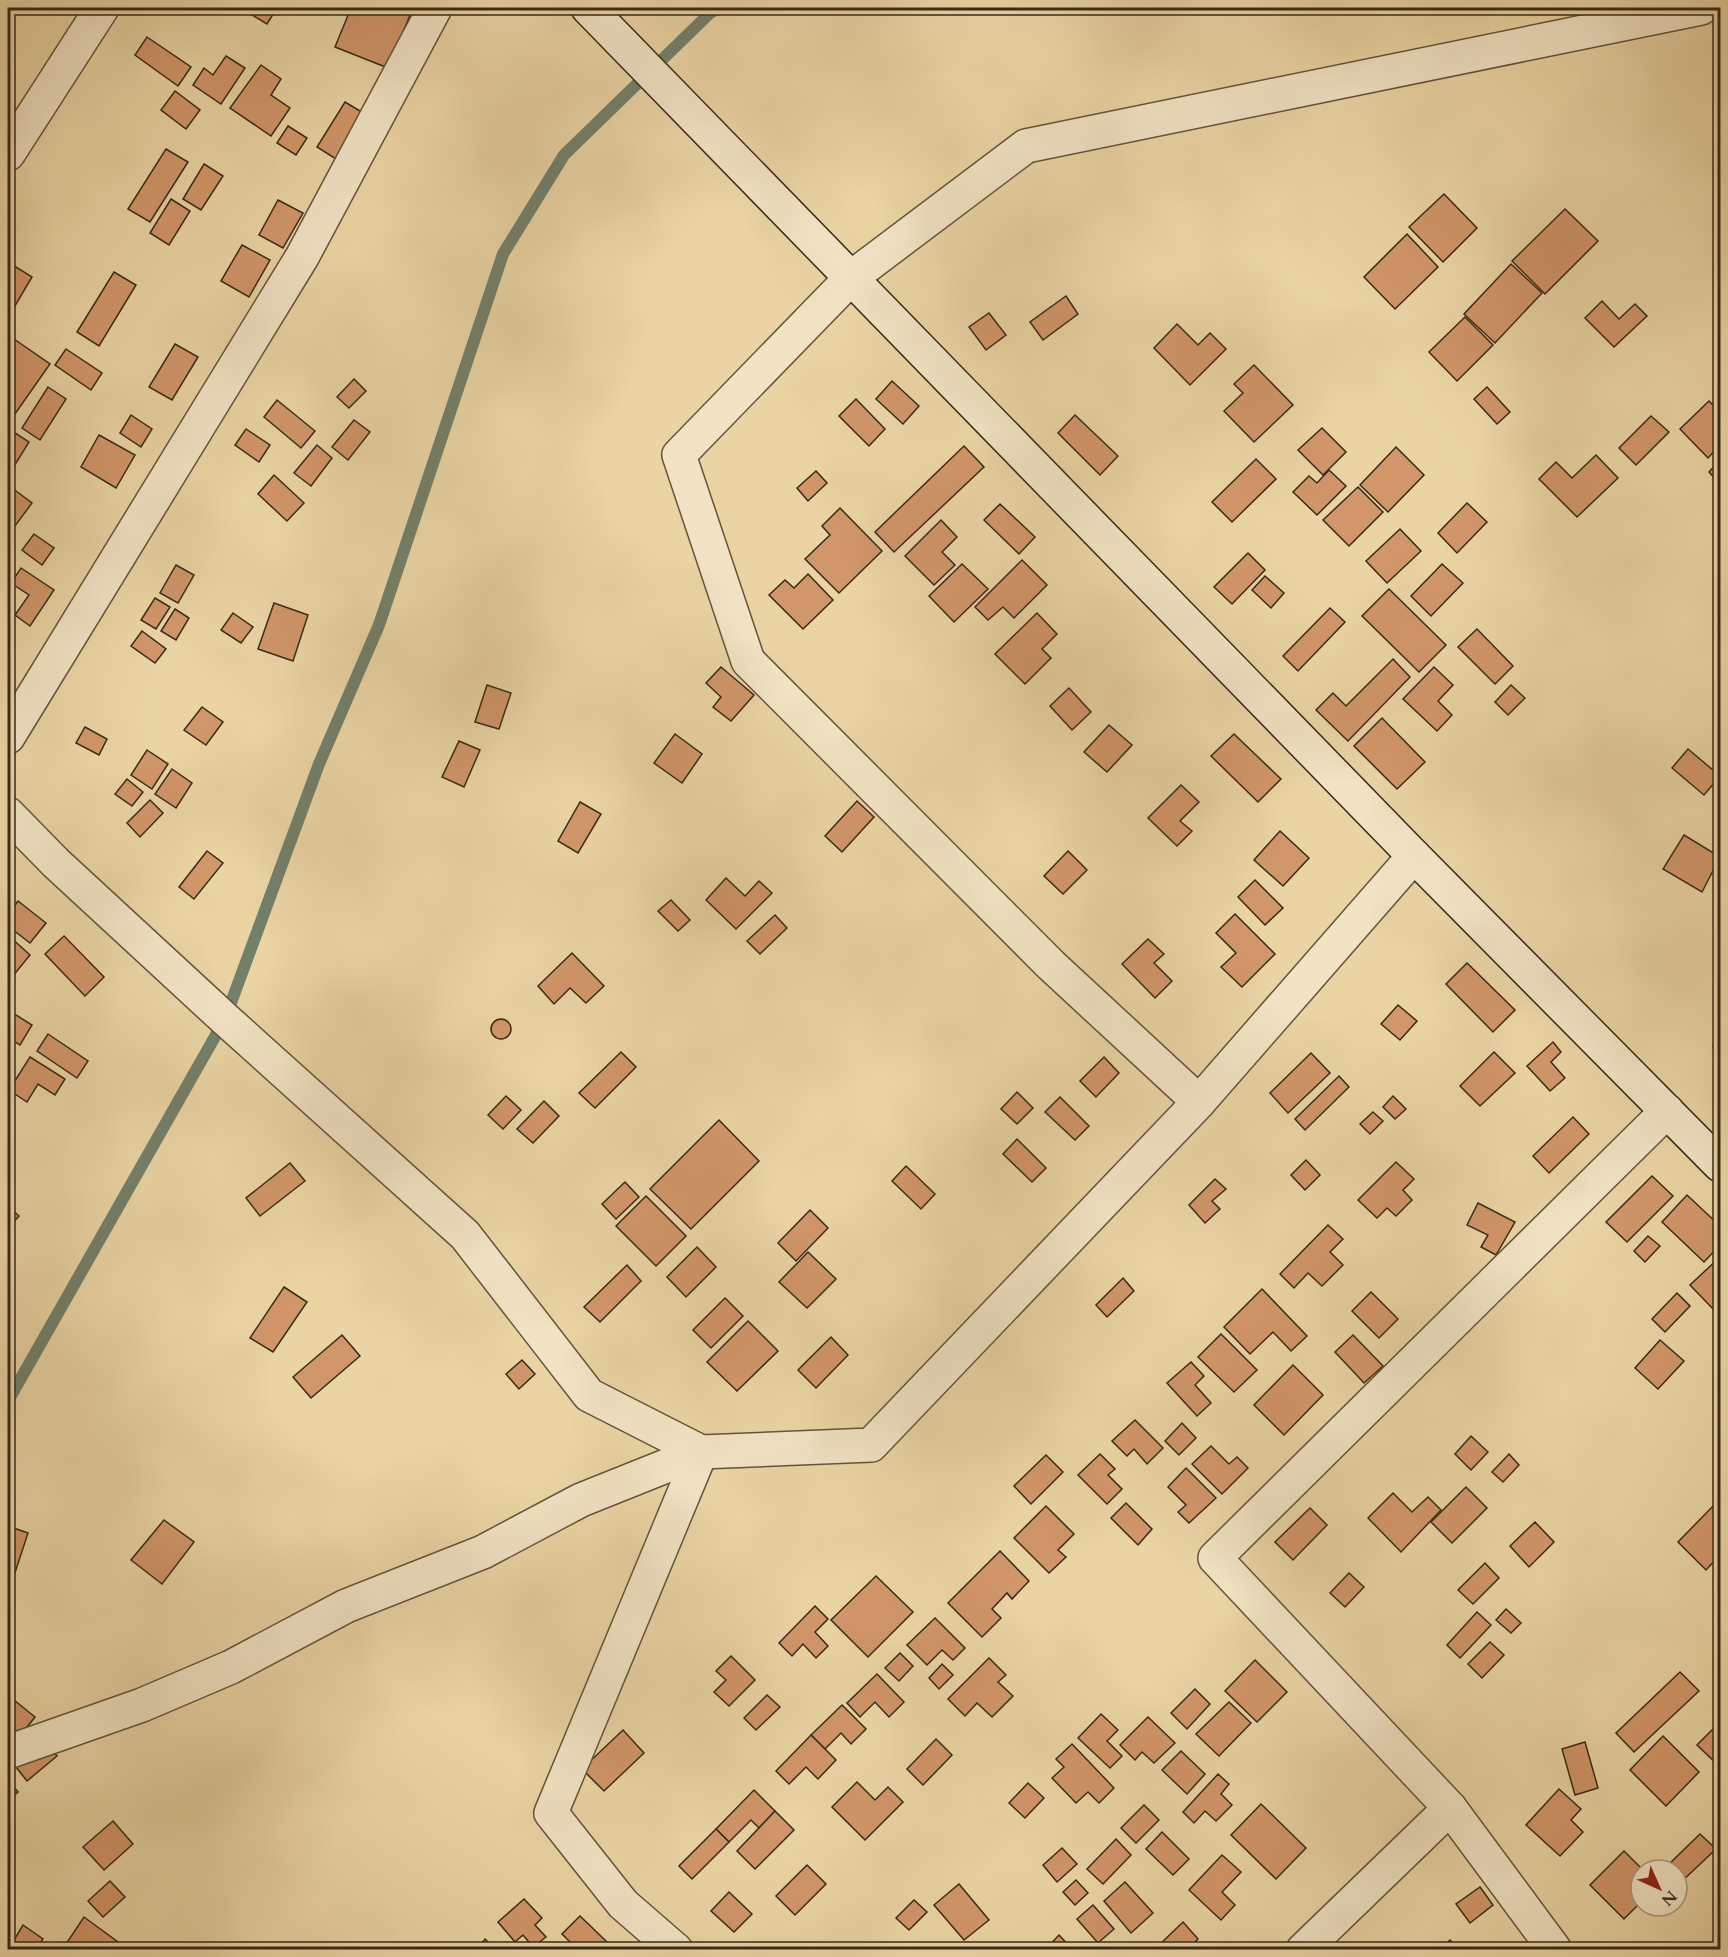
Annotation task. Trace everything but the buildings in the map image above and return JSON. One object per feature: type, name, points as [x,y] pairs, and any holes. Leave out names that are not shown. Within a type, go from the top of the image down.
[{"type":"street","points":[[8,154],[102,8]]},
{"type":"street","points":[[8,737],[302,257],[435,8]]},
{"type":"street","points":[[588,8],[629,47],[1414,856],[1720,1165]]},
{"type":"street","points":[[1199,1102],[1051,964],[748,661],[679,455],[852,277],[1026,146],[1701,8]]},
{"type":"street","points":[[8,814],[216,1011],[465,1234],[589,1395],[701,1452]]},
{"type":"street","points":[[8,1752],[142,1705],[231,1667],[346,1606],[483,1552],[581,1500],[701,1452],[871,1445],[1199,1102],[1414,856]]},
{"type":"street","points":[[1555,1950],[1450,1808],[1215,1558],[1667,1111]]},
{"type":"street","points":[[676,1950],[623,1904],[551,1813],[701,1452]]},
{"type":"street","points":[[1303,1950],[1450,1808]]},
{"type":"waterway","points":[[8,1401],[225,1019],[319,764],[379,625],[503,254],[564,155],[710,13],[720,8]]}]
